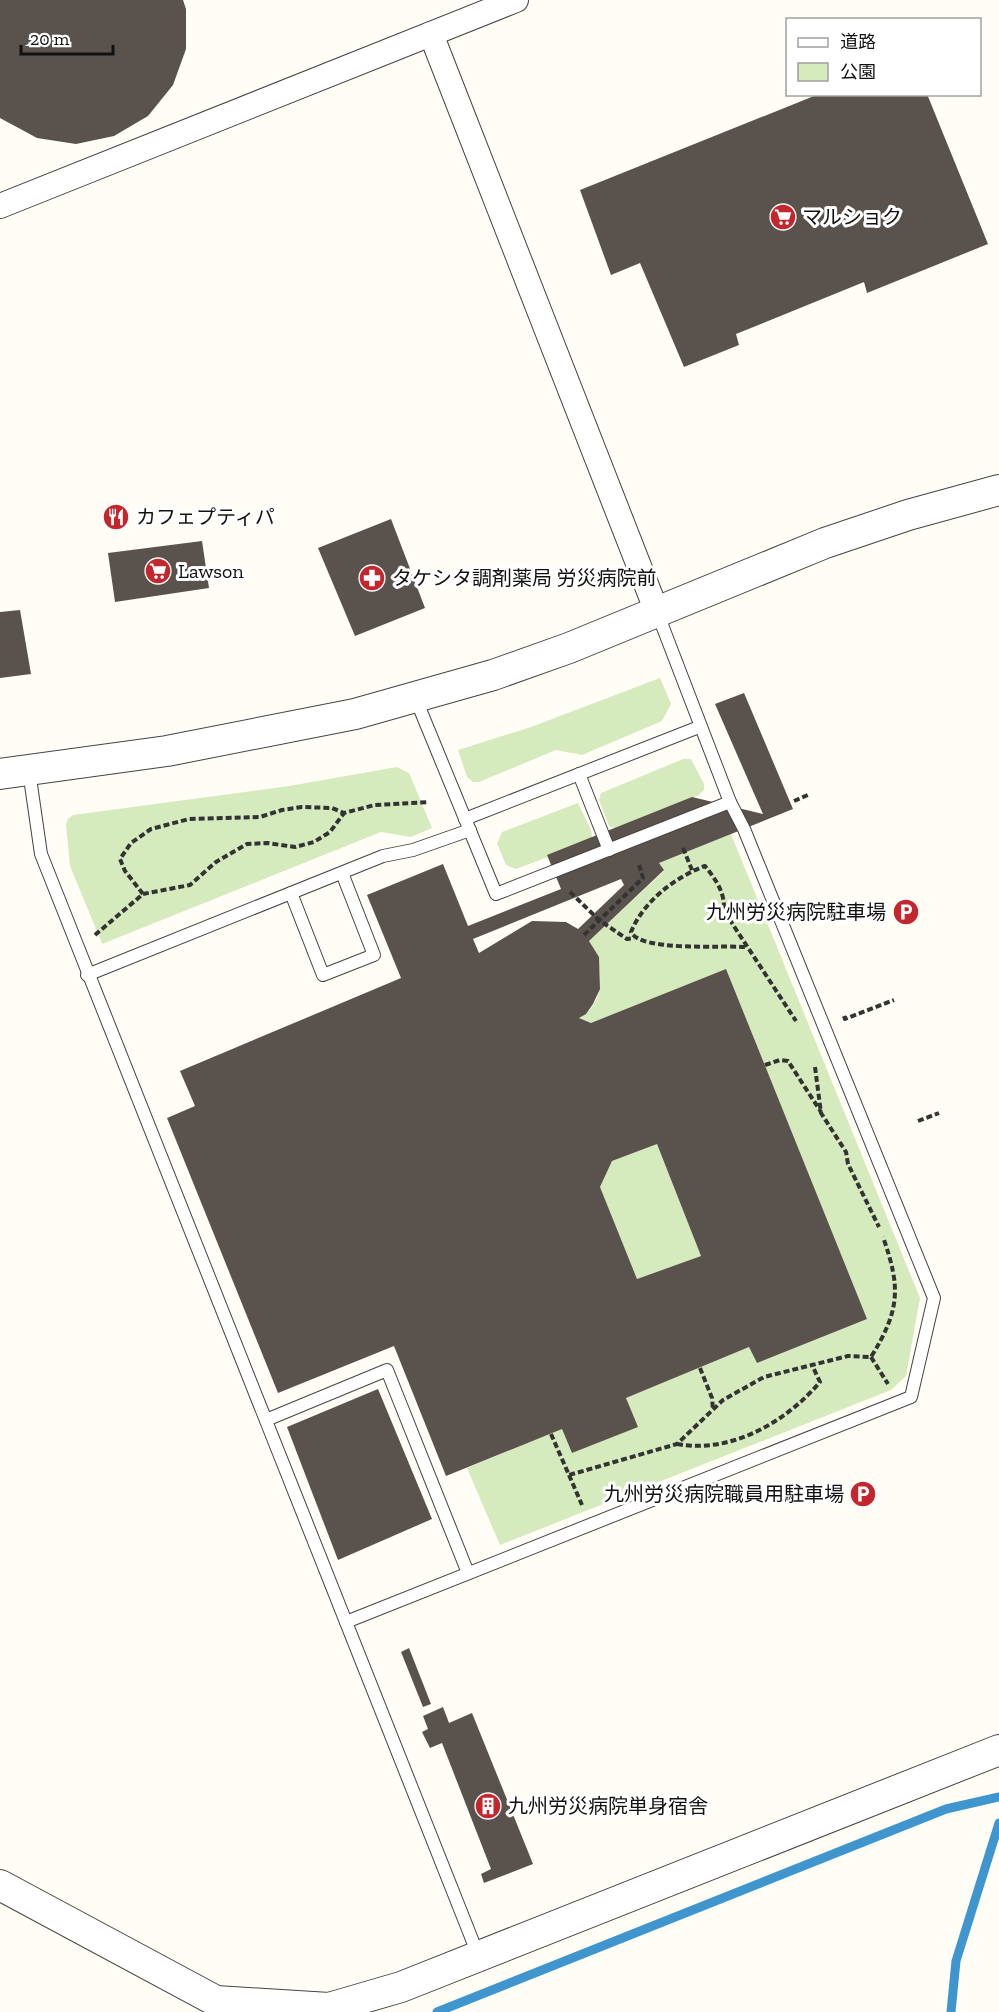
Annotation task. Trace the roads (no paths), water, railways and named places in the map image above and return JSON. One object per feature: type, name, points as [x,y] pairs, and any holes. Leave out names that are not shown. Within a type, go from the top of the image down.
[{"type":"street","points":[[0,206],[516,0]]},
{"type":"street","points":[[431,34],[657,612]]},
{"type":"street","points":[[14,772],[166,751],[355,714],[493,675],[657,612],[825,543],[908,515],[999,490]]},
{"type":"street","points":[[0,1885],[216,2001],[328,2008],[401,1987],[999,1750]]},
{"type":"lane","points":[[346,1622],[911,1397],[934,1298],[749,840],[730,802],[699,727],[657,612]]},
{"type":"lane","points":[[415,697],[496,894],[730,802]]},
{"type":"lane","points":[[87,975],[382,856],[413,850],[579,774],[699,727]]},
{"type":"lane","points":[[14,772],[41,854],[87,975],[479,1957]]},
{"type":"lane","points":[[579,774],[609,850]]},
{"type":"lane","points":[[291,893],[323,975],[374,955],[342,873]]},
{"type":"lane","points":[[266,1420],[387,1370],[468,1573]]},
{"type":"waterway","points":[[437,2012],[946,1809],[999,1797]]},
{"type":"waterway","points":[[951,2012],[956,1961],[999,1823]]},
{"type":"place","name":"マルショク","points":[[783,217]]},
{"type":"place","name":"カフェプティパ","points":[[116,517]]},
{"type":"place","name":"Lawson","points":[[158,571]]},
{"type":"place","name":"タケシタ調剤薬局 労災病院前","points":[[372,578]]},
{"type":"place","name":"九州労災病院駐車場","points":[[906,912]]},
{"type":"place","name":"九州労災病院職員用駐車場","points":[[863,1494]]},
{"type":"place","name":"九州労災病院単身宿舎","points":[[488,1806]]}]
